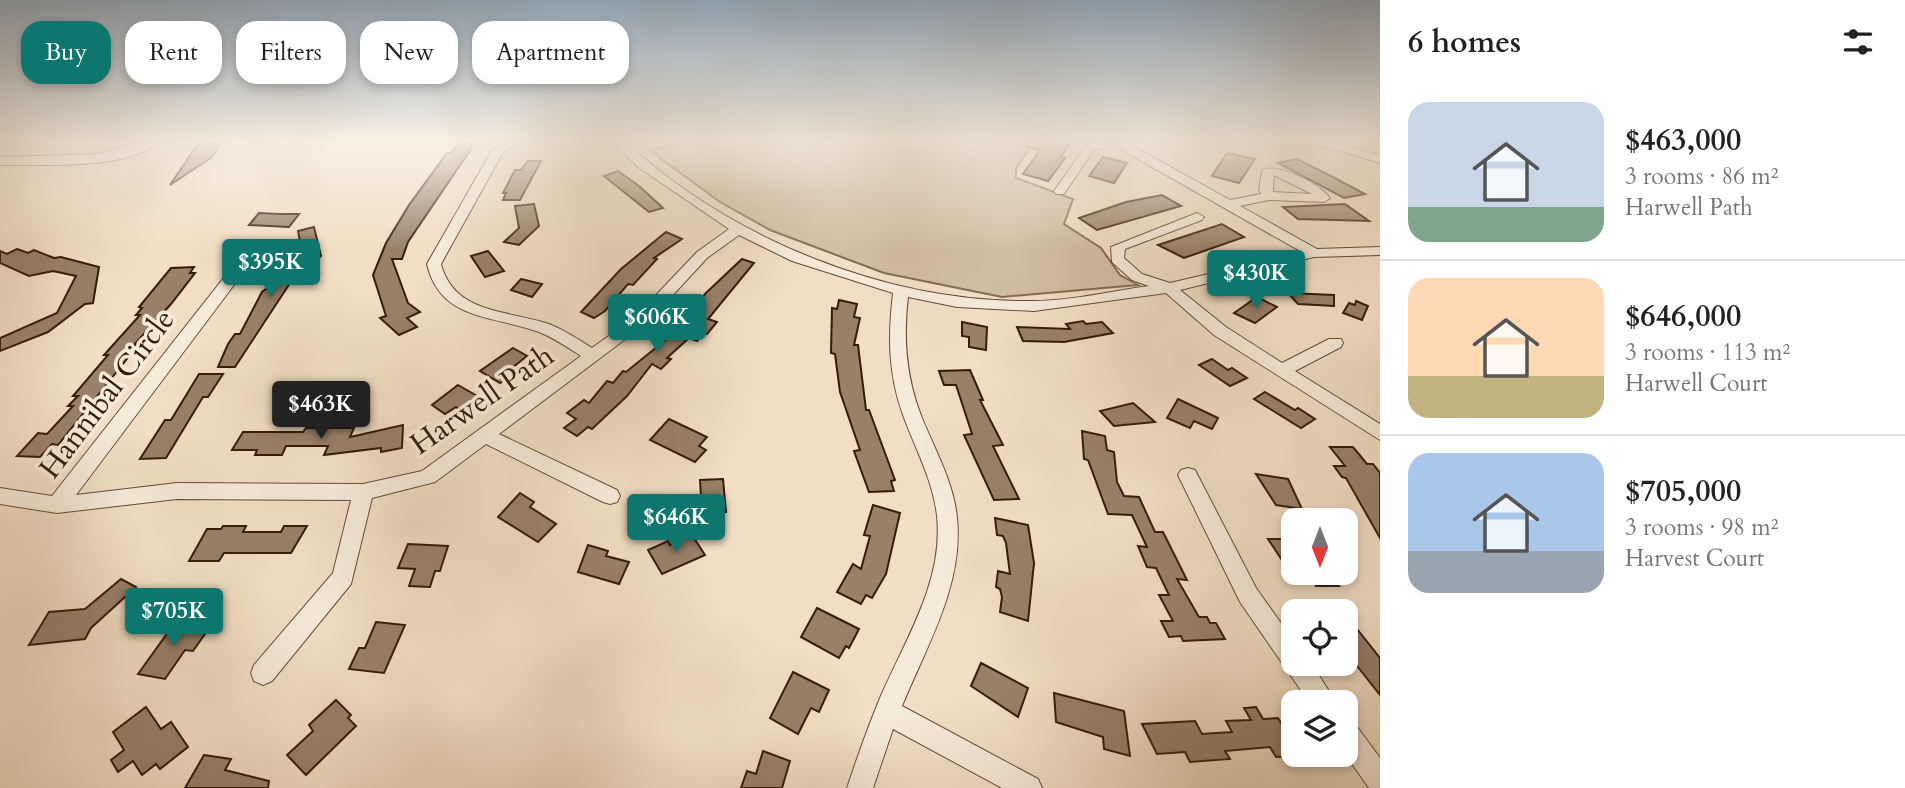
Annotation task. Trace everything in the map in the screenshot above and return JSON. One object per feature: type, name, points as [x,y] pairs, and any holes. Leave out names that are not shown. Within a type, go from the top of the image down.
[{"type":"street","points":[[483,178],[434,264],[435,278],[444,292],[469,307],[547,330],[594,356]]},
{"type":"street","points":[[662,178],[738,229],[797,258],[901,291],[957,302],[1034,306],[1169,288],[1314,253],[1380,251]]},
{"type":"street","points":[[1060,191],[1069,178]]},
{"type":"street","points":[[1182,178],[1314,253]]},
{"type":"street","points":[[1231,204],[1269,196]]},
{"type":"street","points":[[1197,217],[1118,247],[1117,259],[1137,277],[1169,288],[1220,331],[1380,433]]},
{"type":"street","name":"Harwell Path","points":[[0,496],[57,505],[177,491],[363,492],[428,477],[642,319],[702,255],[738,229]]},
{"type":"street","name":"Hannibal Circle","points":[[57,505],[253,250]]},
{"type":"street","points":[[860,788],[887,712],[940,586],[948,532],[941,488],[906,400],[898,367],[896,331],[901,291]]},
{"type":"street","points":[[1280,371],[1335,343]]},
{"type":"street","points":[[483,435],[610,496]]},
{"type":"street","points":[[1188,475],[1248,595],[1281,642]]},
{"type":"street","points":[[263,673],[343,577],[363,492]]},
{"type":"street","points":[[887,712],[1028,788]]},
{"type":"street","points":[[1358,750],[1380,781]]},
{"type":"shaded area","points":[[687,178],[1016,178],[1073,199],[1064,224],[1101,248],[1120,275],[1138,285],[1002,297],[884,273],[770,230],[720,202]]},
{"type":"building","points":[[429,178],[452,178],[408,242],[402,259],[392,259],[408,303],[420,312],[407,318],[417,327],[399,335],[380,318],[386,316],[373,275],[386,243]]},
{"type":"building","points":[[511,178],[532,178],[520,200],[503,200],[506,193],[503,193]]},
{"type":"building","points":[[606,178],[627,178],[663,208],[649,212]]},
{"type":"building","points":[[1095,178],[1117,178],[1114,183]]},
{"type":"building","points":[[1219,178],[1242,178],[1239,183]]},
{"type":"building","points":[[1306,178],[1333,178],[1365,194],[1344,198]]},
{"type":"building","points":[[1162,195],[1181,206],[1097,230],[1079,218],[1126,202]]},
{"type":"building","points":[[534,204],[539,226],[519,245],[504,242],[519,228],[515,206]]},
{"type":"building","points":[[1345,204],[1369,221],[1298,219],[1283,207]]},
{"type":"building","points":[[259,213],[299,214],[289,227],[249,225]]},
{"type":"building","points":[[1222,224],[1244,237],[1184,258],[1158,245]]},
{"type":"building","points":[[314,227],[321,256],[299,275],[296,274],[235,367],[218,367],[228,344],[235,334],[240,334],[262,292],[287,273],[284,272],[291,266],[288,265],[302,252],[298,231]]},
{"type":"building","points":[[666,232],[682,239],[654,258],[657,259],[633,285],[628,284],[605,311],[594,318],[581,312],[621,269]]},
{"type":"building","points":[[17,249],[28,253],[34,250],[54,258],[61,257],[99,267],[93,303],[85,304],[48,332],[0,351],[0,338],[57,313],[76,276],[53,271],[29,276],[0,263],[0,251],[7,254]]},
{"type":"building","points":[[488,251],[504,271],[485,277],[471,256]]},
{"type":"building","points":[[742,259],[754,263],[708,319],[717,322],[707,334],[704,333],[697,341],[689,338],[667,358],[671,359],[661,369],[652,364],[627,396],[592,429],[588,427],[577,436],[564,428],[576,419],[567,413],[584,400],[589,403],[607,381],[613,383],[623,371],[626,372],[668,338],[706,293]]},
{"type":"building","points":[[194,267],[190,273],[195,273],[134,345],[138,345],[58,445],[52,444],[40,457],[17,456],[38,433],[47,434],[73,406],[68,406],[78,396],[73,396],[108,355],[104,355],[140,315],[136,315],[142,308],[139,307],[171,268]]},
{"type":"building","points":[[521,279],[542,284],[532,297],[511,290]]},
{"type":"building","points":[[1288,293],[1334,295],[1334,306],[1298,304]]},
{"type":"building","points":[[1257,297],[1277,307],[1255,323],[1234,313]]},
{"type":"building","points":[[839,300],[857,304],[854,317],[860,318],[854,345],[858,345],[866,410],[869,410],[895,480],[891,481],[894,491],[869,492],[854,451],[860,450],[840,392],[835,354],[831,353],[832,308],[837,309]]},
{"type":"building","points":[[1356,301],[1368,306],[1362,320],[1343,313],[1349,303],[1355,305]]},
{"type":"building","points":[[1083,321],[1086,324],[1102,322],[1113,333],[1064,342],[1023,341],[1017,327],[1070,329],[1066,324]]},
{"type":"building","points":[[962,322],[987,327],[986,350],[969,347],[969,337],[962,336]]},
{"type":"building","points":[[513,348],[527,356],[507,372],[512,375],[500,383],[480,371]]},
{"type":"building","points":[[1212,359],[1247,378],[1230,386],[1199,365]]},
{"type":"building","points":[[970,370],[983,400],[980,400],[1003,445],[993,446],[1019,499],[994,500],[964,435],[972,434],[956,385],[944,385],[939,371]]},
{"type":"building","points":[[199,374],[223,374],[208,397],[203,397],[166,458],[140,459],[165,420],[171,420]]},
{"type":"building","points":[[458,385],[479,397],[460,410],[456,407],[445,414],[432,405]]},
{"type":"building","points":[[1265,392],[1315,419],[1301,428],[1254,399]]},
{"type":"building","points":[[1178,399],[1218,418],[1212,429],[1194,421],[1190,428],[1167,418]]},
{"type":"building","points":[[1133,403],[1155,422],[1114,426],[1100,411]]},
{"type":"building","points":[[669,419],[707,437],[699,446],[706,450],[695,462],[650,440]]},
{"type":"building","points":[[403,425],[402,448],[381,452],[381,448],[324,455],[328,446],[286,446],[282,455],[255,455],[257,450],[232,450],[243,432],[303,432],[306,428],[354,428],[350,437]]},
{"type":"building","points":[[1082,431],[1105,436],[1107,450],[1114,452],[1117,482],[1124,496],[1139,497],[1155,532],[1163,532],[1187,580],[1177,579],[1199,617],[1207,617],[1210,623],[1216,623],[1225,639],[1183,641],[1181,636],[1169,637],[1161,621],[1173,621],[1159,595],[1169,595],[1156,568],[1147,567],[1138,546],[1147,547],[1132,515],[1108,514],[1088,460],[1084,459]]},
{"type":"building","points":[[1330,447],[1353,447],[1367,464],[1373,464],[1380,473],[1380,538],[1346,478],[1342,477],[1334,466],[1345,466]]},
{"type":"building","points":[[1256,474],[1288,479],[1302,508],[1276,505]]},
{"type":"building","points":[[723,479],[726,512],[702,513],[700,480]]},
{"type":"building","points":[[520,493],[534,502],[530,507],[556,524],[538,542],[498,517]]},
{"type":"building","points":[[873,505],[900,513],[886,574],[872,598],[866,595],[861,604],[837,592],[853,564],[861,569],[870,536],[864,535]]},
{"type":"building","points":[[995,518],[1028,525],[1034,563],[1028,621],[1000,612],[1002,597],[1000,589],[996,587],[998,571],[1010,574],[1006,543],[1003,536],[997,535]]},
{"type":"building","points":[[223,526],[246,526],[243,532],[281,532],[284,526],[307,526],[291,553],[224,553],[219,561],[189,561],[207,529],[221,529]]},
{"type":"building","points":[[692,535],[705,555],[662,574],[648,550],[668,541],[670,545]]},
{"type":"building","points":[[1268,539],[1281,539],[1281,558]]},
{"type":"building","points":[[408,544],[448,546],[440,571],[435,571],[430,587],[409,586],[415,569],[398,568]]},
{"type":"building","points":[[588,545],[608,551],[606,556],[629,562],[619,584],[578,572]]},
{"type":"building","points":[[121,579],[136,587],[91,628],[85,639],[29,645],[49,612],[85,609]]},
{"type":"building","points":[[817,608],[859,629],[849,648],[846,646],[839,658],[801,637]]},
{"type":"building","points":[[190,620],[212,624],[193,651],[185,650],[165,679],[138,674],[174,624],[186,627]]},
{"type":"building","points":[[376,622],[405,625],[384,673],[349,669],[359,648],[365,648]]},
{"type":"building","points":[[1358,630],[1380,658],[1380,695],[1358,667]]},
{"type":"building","points":[[981,663],[1028,688],[1018,717],[971,686]]},
{"type":"building","points":[[793,672],[829,690],[819,712],[811,708],[798,734],[770,718]]},
{"type":"building","points":[[1054,693],[1124,711],[1130,756],[1104,749],[1103,737],[1056,722]]},
{"type":"building","points":[[336,700],[351,715],[348,718],[356,726],[306,775],[287,755],[313,731],[309,725]]},
{"type":"building","points":[[146,707],[161,729],[171,722],[188,747],[160,769],[156,764],[142,775],[133,761],[118,772],[111,760],[124,750],[113,732]]},
{"type":"building","points":[[1256,707],[1263,719],[1278,718],[1281,723],[1281,757],[1276,757],[1270,747],[1225,751],[1230,759],[1190,762],[1185,752],[1157,754],[1142,724],[1195,721],[1202,734],[1232,732],[1226,721],[1251,720],[1244,708]]},
{"type":"building","points":[[763,751],[790,761],[782,788],[741,788],[747,771],[756,774]]},
{"type":"building","points":[[204,755],[231,759],[225,770],[269,781],[268,788],[185,788]]}]
